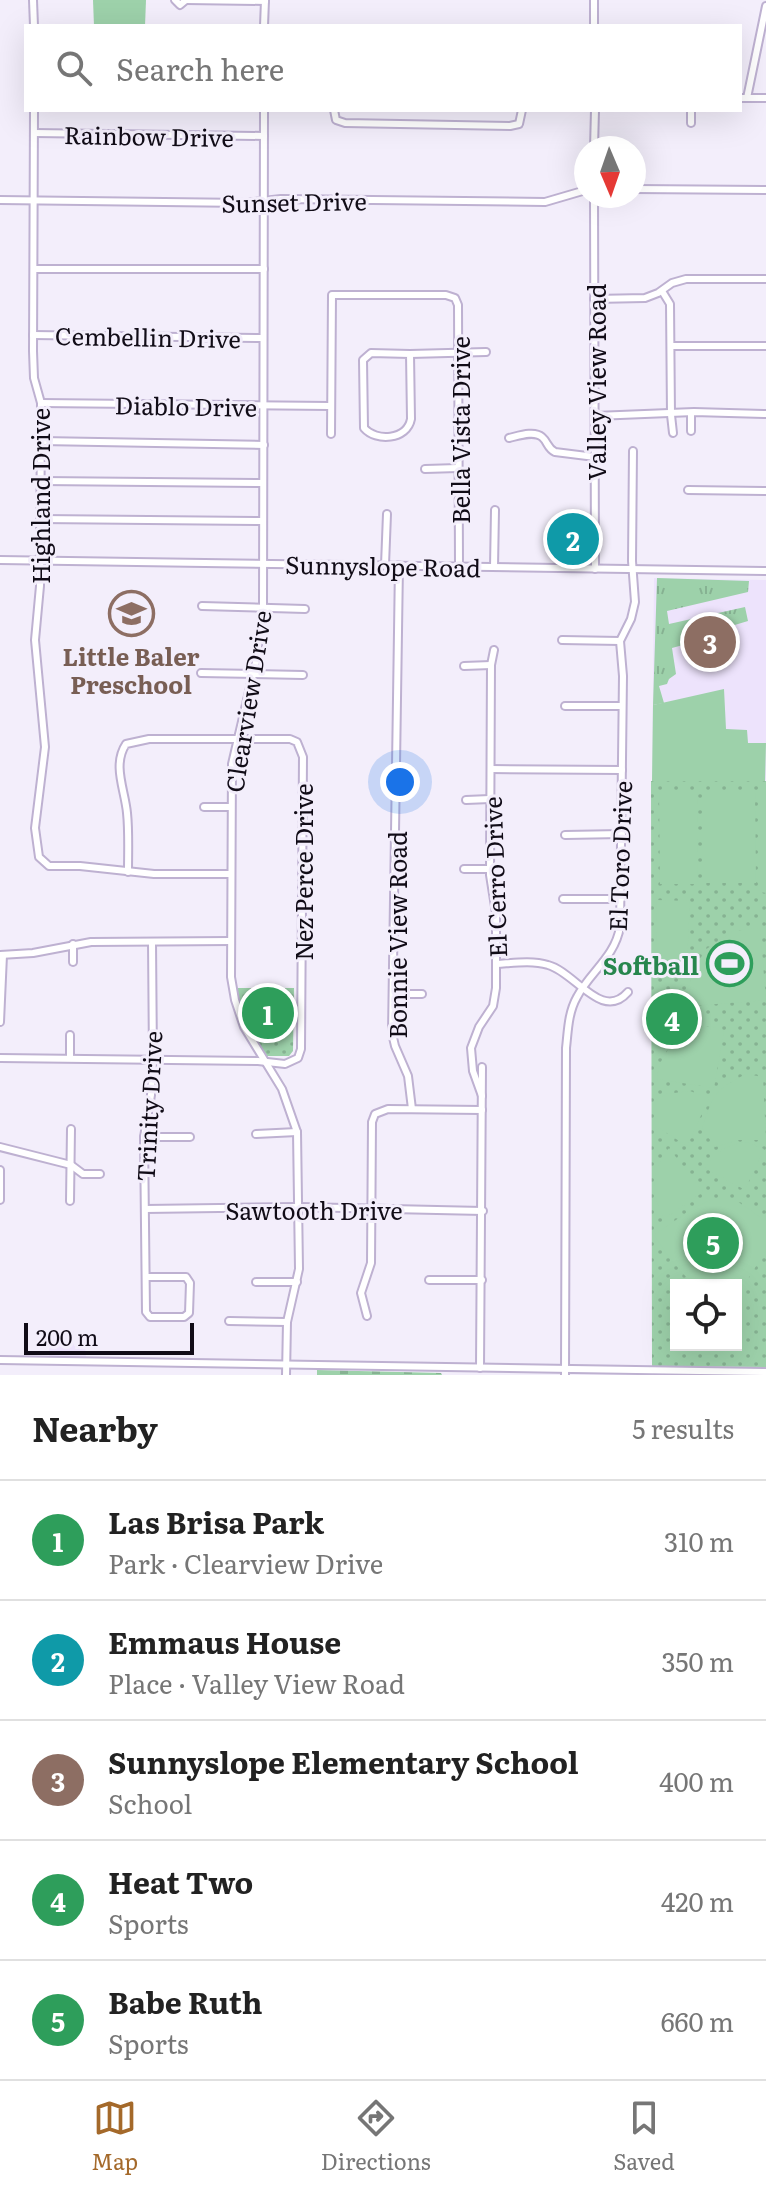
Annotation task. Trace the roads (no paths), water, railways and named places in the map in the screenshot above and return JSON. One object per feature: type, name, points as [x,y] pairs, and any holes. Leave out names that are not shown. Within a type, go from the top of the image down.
[{"type":"street","points":[[33,0],[34,24]]},
{"type":"street","points":[[175,0],[180,5],[186,0],[265,0],[264,24]]},
{"type":"street","points":[[594,0],[594,24]]},
{"type":"street","points":[[766,6],[744,98],[766,98]]},
{"type":"street","name":"Highland Drive","points":[[34,112],[34,378],[41,403],[40,561],[35,648],[45,747],[35,837],[40,860],[49,866],[128,872]]},
{"type":"street","name":"Clearview Drive","points":[[264,112],[263,607],[253,674],[232,764],[231,977],[244,1027],[282,1089],[297,1132],[297,1282],[287,1322],[286,1375]]},
{"type":"street","points":[[334,112],[336,120],[345,123],[510,126],[519,124],[522,112]]},
{"type":"street","points":[[594,136],[595,112]]},
{"type":"street","points":[[691,112],[691,123]]},
{"type":"street","name":"Rainbow Drive","points":[[34,133],[264,136]]},
{"type":"street","points":[[646,189],[766,190]]},
{"type":"street","name":"Sunset Drive","points":[[0,200],[545,202],[574,194]]},
{"type":"street","name":"Valley View Road","points":[[594,208],[595,569]]},
{"type":"street","points":[[35,269],[264,269]]},
{"type":"street","points":[[594,299],[645,298],[686,279],[766,279]]},
{"type":"street","points":[[662,291],[670,304],[673,433]]},
{"type":"street","name":"Bella Vista Drive","points":[[330,406],[332,295],[453,296],[458,305],[459,566]]},
{"type":"street","name":"Cembellin Drive","points":[[33,335],[263,338]]},
{"type":"street","points":[[671,346],[766,346]]},
{"type":"street","points":[[410,354],[409,428],[397,435],[368,433],[364,428],[364,356],[371,353],[486,352]]},
{"type":"street","name":"Diablo Drive","points":[[41,403],[330,406]]},
{"type":"street","points":[[330,406],[331,434]]},
{"type":"street","points":[[691,413],[691,431]]},
{"type":"street","points":[[595,416],[766,414]]},
{"type":"street","points":[[509,438],[532,434],[543,438],[549,450],[595,457]]},
{"type":"street","points":[[41,441],[264,445]]},
{"type":"street","name":"El Toro Drive","points":[[565,1372],[566,1048],[572,1007],[616,943],[620,927],[620,641],[634,611],[633,451]]},
{"type":"street","points":[[425,469],[458,468]]},
{"type":"street","points":[[41,481],[263,483]]},
{"type":"street","points":[[688,490],[766,491]]},
{"type":"street","points":[[494,567],[495,510]]},
{"type":"street","points":[[385,565],[387,514]]},
{"type":"street","points":[[40,519],[263,521]]},
{"type":"street","name":"Sunnyslope Road","points":[[0,560],[766,571]]},
{"type":"street","name":"Bonnie View Road","points":[[399,565],[392,1033],[408,1076],[412,1109]]},
{"type":"street","points":[[202,606],[305,609]]},
{"type":"street","points":[[562,640],[620,641]]},
{"type":"street","name":"El Cerro Drive","points":[[482,1096],[473,1071],[471,1048],[494,1000],[497,964],[495,904],[490,869],[491,665],[494,650]]},
{"type":"street","points":[[464,666],[491,665]]},
{"type":"street","points":[[201,673],[303,675]]},
{"type":"street","points":[[565,706],[622,706]]},
{"type":"street","points":[[231,874],[128,872],[127,815],[119,771],[121,753],[127,742],[237,739]]},
{"type":"street","name":"Nez Perce Drive","points":[[237,739],[290,739],[300,745],[303,757],[301,1048],[300,1055],[292,1063],[264,1061]]},
{"type":"street","points":[[491,769],[622,770]]},
{"type":"street","points":[[466,800],[490,799]]},
{"type":"street","points":[[204,807],[231,807]]},
{"type":"street","points":[[565,835],[622,834]]},
{"type":"street","points":[[464,869],[490,869]]},
{"type":"street","points":[[563,899],[621,899]]},
{"type":"street","points":[[0,1022],[1,955],[33,953],[73,944],[231,941]]},
{"type":"street","name":"Trinity Drive","points":[[146,1273],[186,1277],[190,1283],[189,1313],[184,1317],[150,1317],[146,1312],[144,1137],[153,1059],[152,942]]},
{"type":"street","points":[[73,944],[73,962]]},
{"type":"street","points":[[497,964],[546,964],[609,1002],[619,1001],[628,992]]},
{"type":"street","points":[[393,994],[422,994]]},
{"type":"street","points":[[70,1035],[70,1058]]},
{"type":"street","points":[[0,1058],[264,1061]]},
{"type":"street","name":"El Cerro Drive","points":[[480,1368],[482,1067]]},
{"type":"street","points":[[367,1316],[361,1293],[370,1267],[372,1122],[375,1114],[388,1109],[482,1110]]},
{"type":"street","points":[[70,1201],[71,1129]]},
{"type":"street","points":[[256,1134],[297,1132]]},
{"type":"street","points":[[144,1137],[190,1137]]},
{"type":"street","points":[[0,1147],[71,1165],[83,1174],[100,1174]]},
{"type":"street","points":[[0,1170],[0,1200]]},
{"type":"street","name":"Sawtooth Drive","points":[[145,1209],[299,1207],[483,1211]]},
{"type":"street","points":[[429,1280],[482,1280]]},
{"type":"street","points":[[256,1282],[297,1282]]},
{"type":"street","points":[[229,1321],[287,1322]]},
{"type":"street","points":[[0,1360],[444,1371],[480,1368],[506,1372],[766,1372]]},
{"type":"street","points":[[217,1375],[218,1365]]},
{"type":"place","name":"Emmaus House","points":[[573,539]]},
{"type":"place","name":"Little Baler Preschool","points":[[131,613]]},
{"type":"place","name":"Sunnyslope Elementary School","points":[[710,642]]},
{"type":"place","name":"Softball","points":[[730,964]]},
{"type":"place","name":"Las Brisa Park","points":[[268,1013]]},
{"type":"place","name":"Heat Two","points":[[672,1019]]},
{"type":"place","name":"Babe Ruth","points":[[713,1243]]}]
